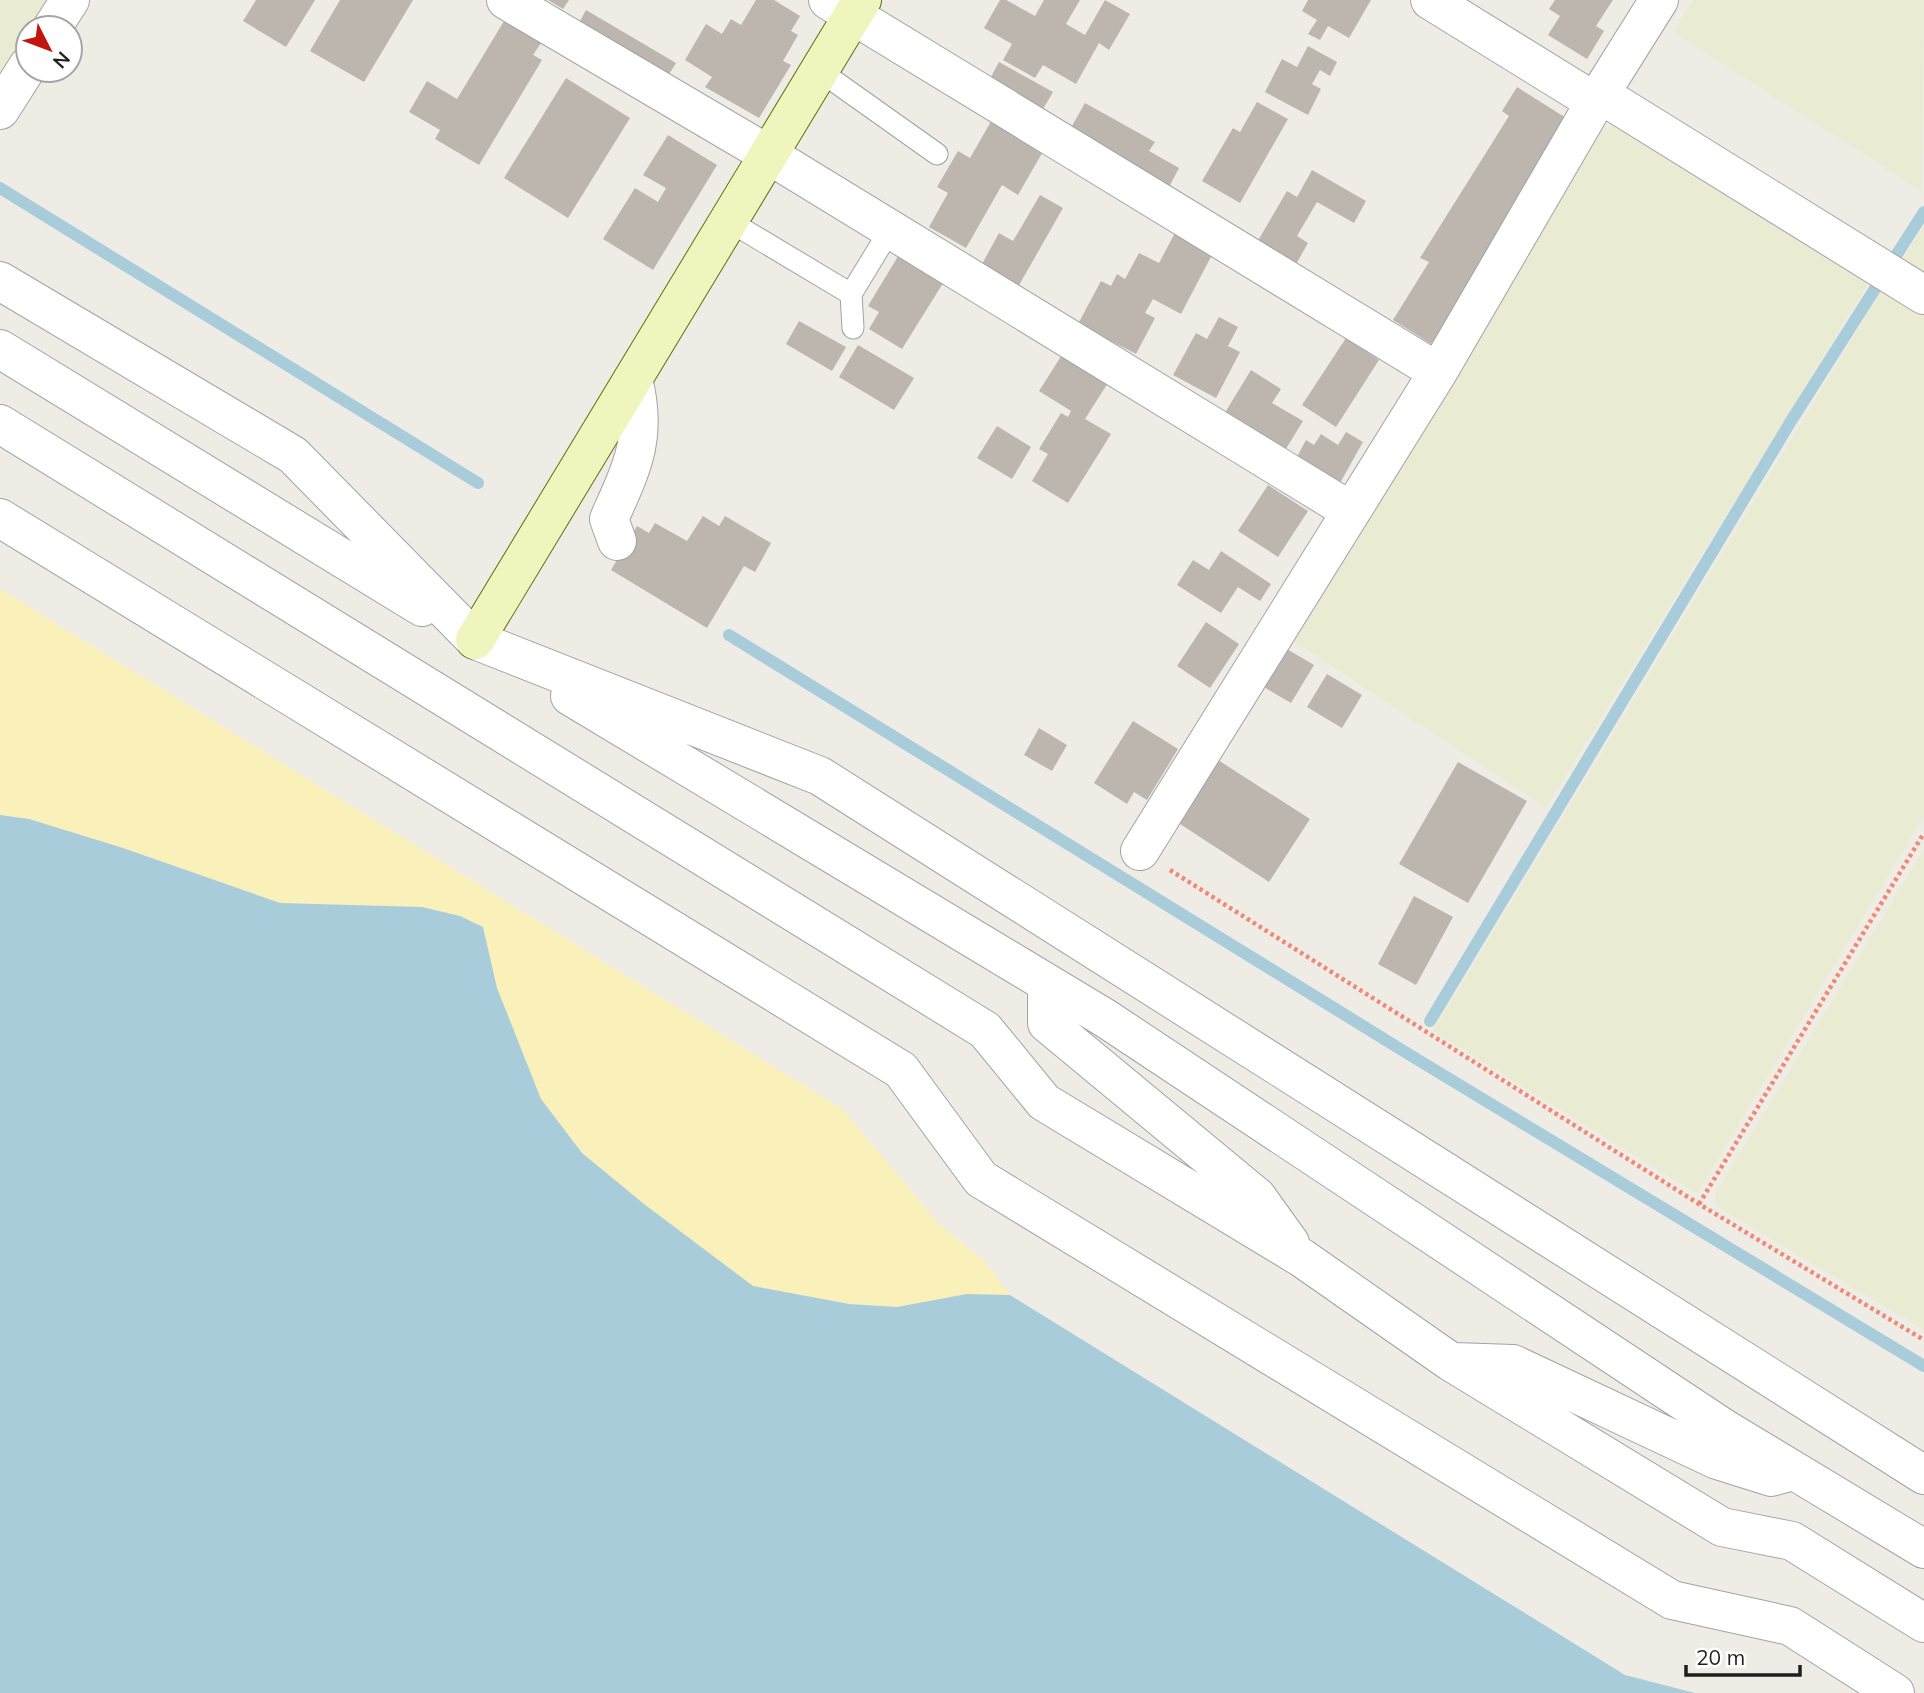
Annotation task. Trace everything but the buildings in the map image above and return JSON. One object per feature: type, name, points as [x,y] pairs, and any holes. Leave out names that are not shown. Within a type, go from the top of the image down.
[{"type":"street","points":[[506,0],[769,155],[1349,510]]},
{"type":"street","points":[[1430,0],[1924,295]]},
{"type":"street","points":[[1140,851],[1349,510],[1438,372],[1597,98],[1658,0]]},
{"type":"street","points":[[475,640],[820,71],[848,5],[1438,372]]},
{"type":"street","points":[[0,110],[17,84]]},
{"type":"street","points":[[0,281],[293,455],[475,640],[820,776],[1924,1475]]},
{"type":"street","points":[[0,349],[475,640],[1105,1018],[1725,1429],[1798,1470],[1924,1549]]},
{"type":"street","points":[[617,541],[609,519],[638,455],[639,403],[633,379]]},
{"type":"street","points":[[0,424],[985,1030],[1044,1102],[1302,1258],[1451,1362],[1722,1527],[1792,1542],[1924,1623]]},
{"type":"street","points":[[0,518],[901,1070],[981,1179],[1672,1600],[1790,1626],[1895,1693]]},
{"type":"street","points":[[1047,983],[1047,1023],[1257,1197],[1302,1258]]},
{"type":"street","points":[[1451,1362],[1513,1364],[1717,1460],[1771,1477],[1798,1470]]},
{"type":"lane","points":[[820,71],[937,153]]},
{"type":"lane","points":[[729,221],[851,293]]},
{"type":"lane","points":[[853,328],[851,293],[890,230]]},
{"type":"path","points":[[1699,1204],[1924,834]]},
{"type":"path","points":[[1140,851],[1699,1204],[1924,1340]]},
{"type":"green space","points":[[0,0],[46,0],[38,14],[14,14],[14,53],[0,76]]},
{"type":"green space","points":[[1693,0],[1924,0],[1922,192],[1673,32]]},
{"type":"green space","points":[[1621,124],[1871,279],[1546,808],[1290,639],[1599,127]]},
{"type":"green space","points":[[1924,225],[1924,278],[1900,264]]},
{"type":"green space","points":[[1884,286],[1924,310],[1924,816],[1697,1194],[1433,1031]]},
{"type":"green space","points":[[1924,849],[1924,1330],[1716,1206],[1715,1194]]},
{"type":"sand","points":[[0,589],[842,1109],[940,1225],[985,1262],[1010,1295],[967,1294],[897,1307],[849,1304],[753,1286],[644,1204],[582,1153],[541,1099],[497,988],[483,927],[460,916],[422,907],[280,903],[123,848],[29,819],[0,815]]},
{"type":"water","points":[[0,815],[29,819],[123,848],[280,903],[422,907],[460,916],[483,927],[497,988],[541,1099],[582,1153],[644,1204],[753,1286],[849,1304],[897,1307],[967,1294],[1010,1295],[1625,1675],[1695,1693],[0,1693]]},
{"type":"waterway","points":[[0,188],[478,483]]},
{"type":"waterway","points":[[1897,254],[1924,212]]},
{"type":"waterway","points":[[1430,1021],[1791,421],[1878,284]]},
{"type":"waterway","points":[[729,635],[1410,1055],[1924,1366]]}]
